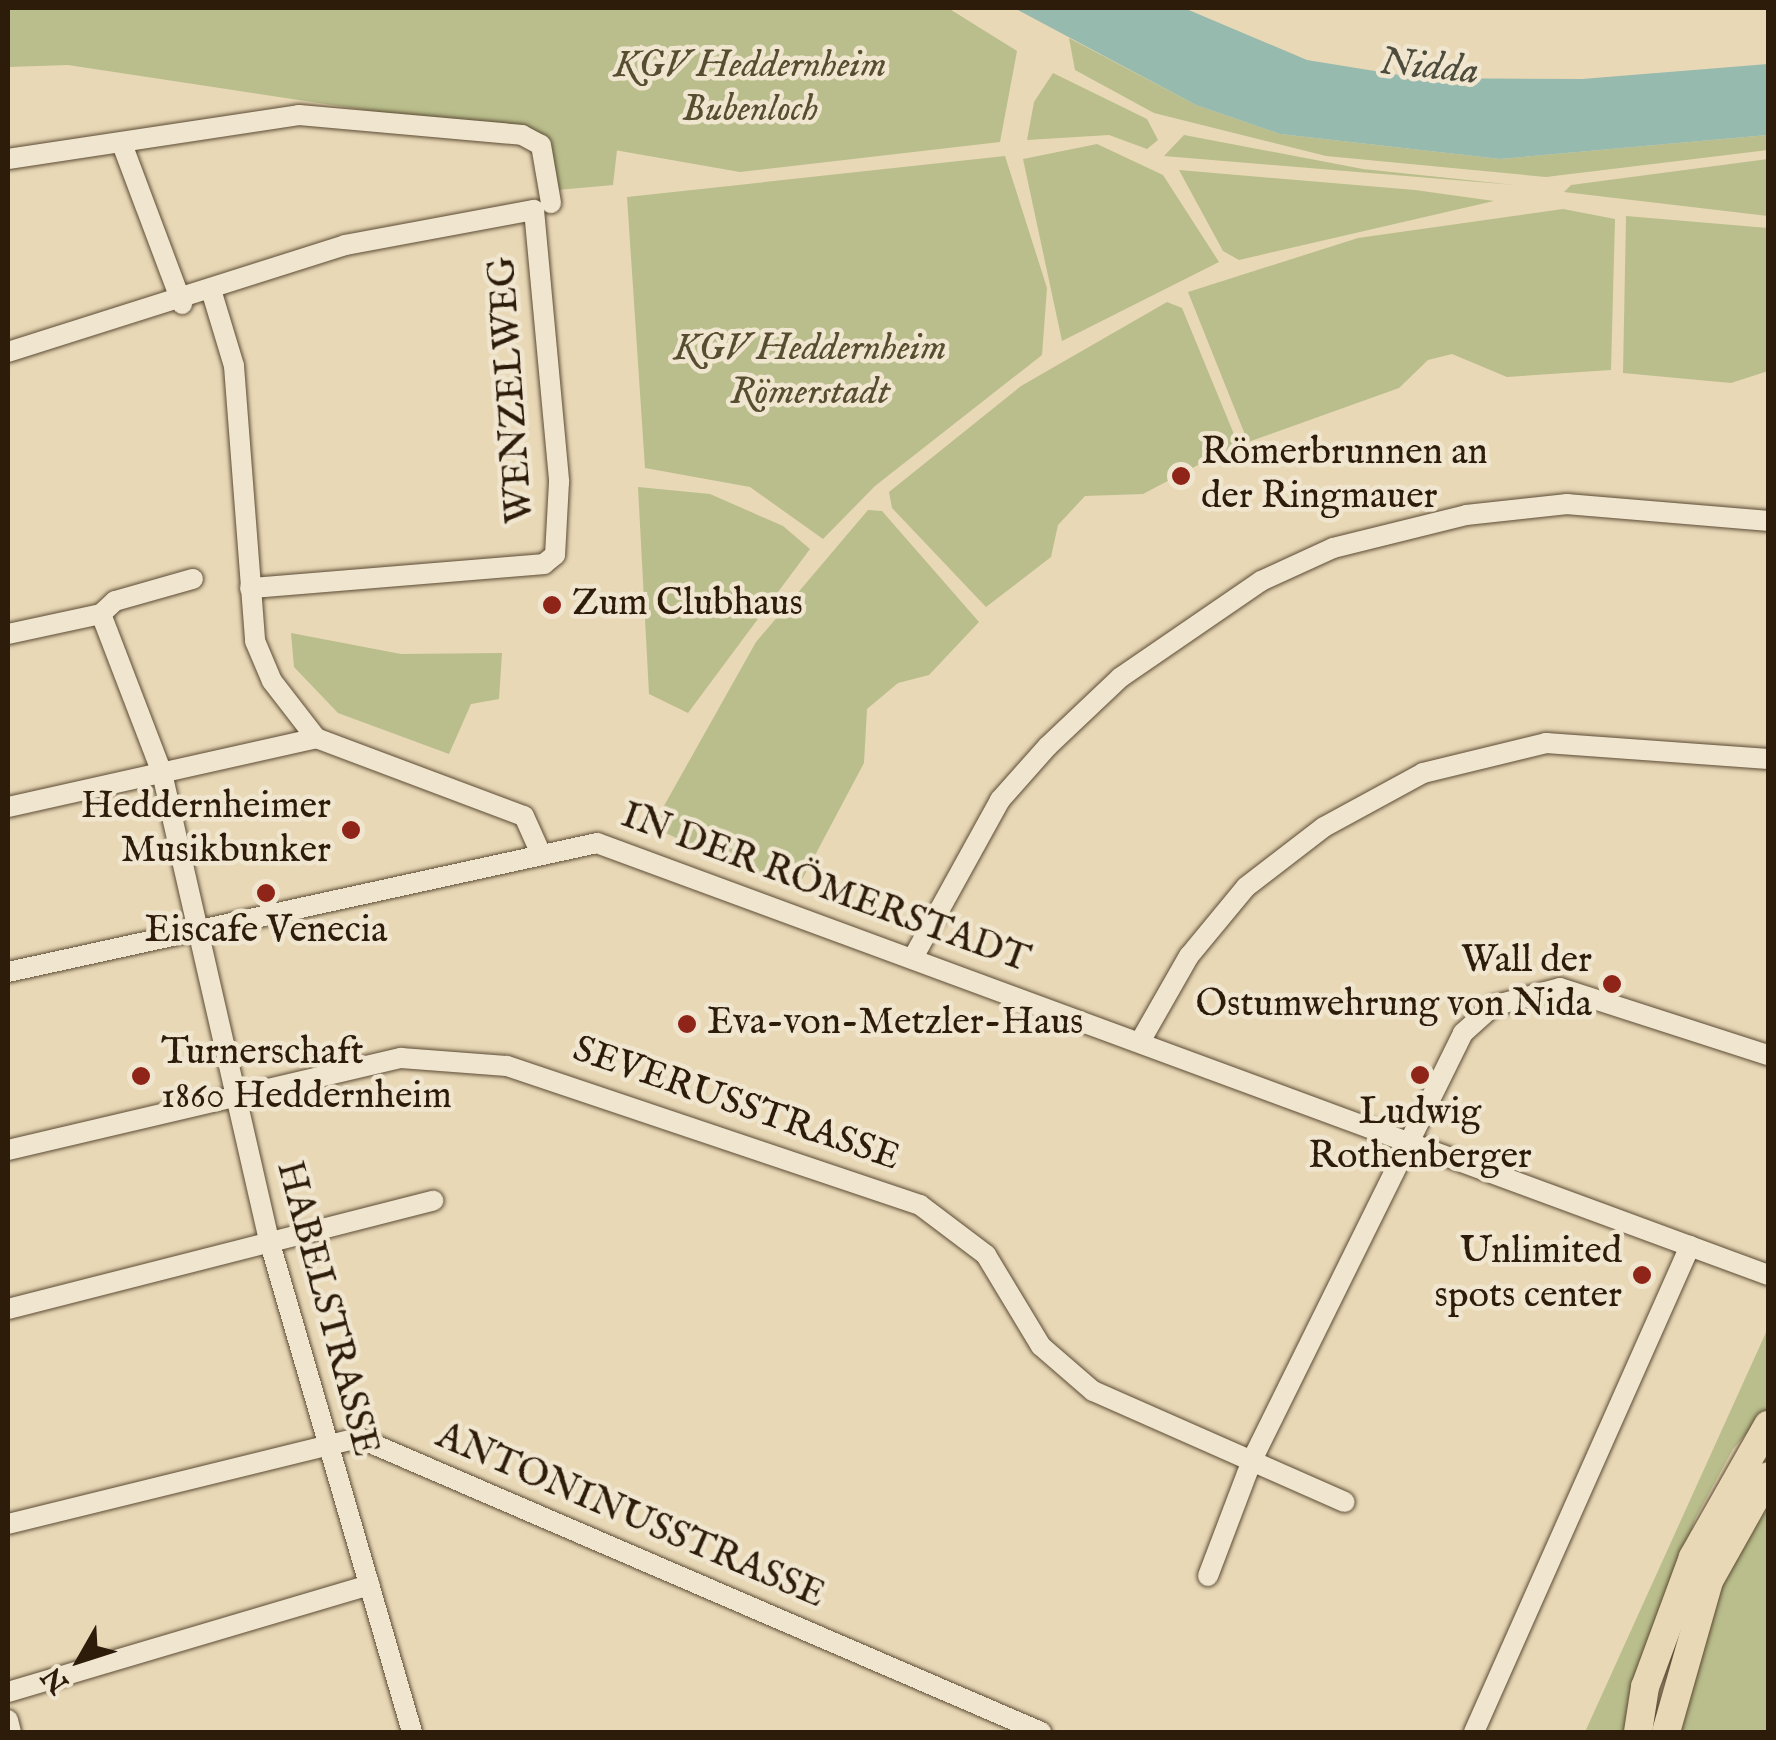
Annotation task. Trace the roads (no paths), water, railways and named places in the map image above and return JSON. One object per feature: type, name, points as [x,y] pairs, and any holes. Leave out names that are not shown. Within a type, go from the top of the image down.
[{"type":"highway","points":[[1638,1732],[1645,1687],[1686,1572],[1768,1425]]},
{"type":"highway","points":[[1666,1732],[1710,1581],[1768,1476]]},
{"type":"street","name":"WENZELWEG","points":[[122,144],[299,115],[522,135],[540,145],[560,482],[555,554],[544,564],[250,588]]},
{"type":"street","points":[[8,158],[122,144],[182,304]]},
{"type":"street","points":[[8,352],[182,304],[345,245],[542,207]]},
{"type":"street","points":[[212,294],[234,366],[250,588],[272,680],[316,738],[524,816],[541,854]]},
{"type":"street","points":[[914,956],[992,812],[1048,746],[1134,667],[1261,581],[1345,544],[1466,516],[1597,504],[1768,521]]},
{"type":"street","points":[[8,634],[101,614],[116,601],[193,579]]},
{"type":"street","name":"HABELSTRASSE","points":[[101,614],[162,773],[269,1240],[324,1442],[412,1732]]},
{"type":"street","points":[[8,807],[316,738]]},
{"type":"street","points":[[1142,1040],[1189,956],[1246,887],[1324,827],[1423,774],[1546,743],[1768,759]]},
{"type":"street","name":"IN DER RÖMERSTADT","points":[[8,972],[597,843],[914,956],[1768,1274]]},
{"type":"street","points":[[1208,1576],[1252,1460],[1464,1033],[1526,992],[1593,995],[1768,1054]]},
{"type":"street","name":"SEVERUSSTRASSE","points":[[8,1150],[402,1058],[456,1056],[862,1180],[975,1244],[1041,1346],[1093,1391],[1345,1502]]},
{"type":"street","points":[[8,1309],[433,1201]]},
{"type":"street","points":[[1474,1732],[1690,1246]]},
{"type":"street","name":"ANTONINUSSTRASSE","points":[[8,1524],[324,1442],[358,1438],[1041,1732]]},
{"type":"street","points":[[8,1692],[369,1585]]},
{"type":"street","points":[[8,1720],[12,1732]]},
{"type":"water","points":[[1014,8],[1184,8],[1307,60],[1418,78],[1582,79],[1768,64],[1768,135],[1500,159],[1280,134],[1196,105]]},
{"type":"place","name":"Römerbrunnen an der Ringmauer","points":[[1181,476]]},
{"type":"place","name":"Zum Clubhaus","points":[[552,605]]},
{"type":"place","name":"Heddernheimer Musikbunker","points":[[351,830]]},
{"type":"place","name":"Eiscafe Venecia","points":[[266,893]]},
{"type":"place","name":"Wall der Ostumwehrung von Nida","points":[[1612,984]]},
{"type":"place","name":"Eva-von-Metzler-Haus","points":[[687,1024]]},
{"type":"place","name":"Ludwig Rothenberger","points":[[1420,1075]]},
{"type":"place","name":"Turnerschaft 1860 Heddernheim","points":[[141,1076]]},
{"type":"place","name":"Unlimited spots center","points":[[1642,1275]]},
{"type":"park label","name":"KGV Heddernheim Bubenloch","points":[[750,88]]},
{"type":"park label","name":"KGV Heddernheim Römerstadt","points":[[810,372]]},
{"type":"water label","name":"Nidda","points":[[1429,68]]}]
